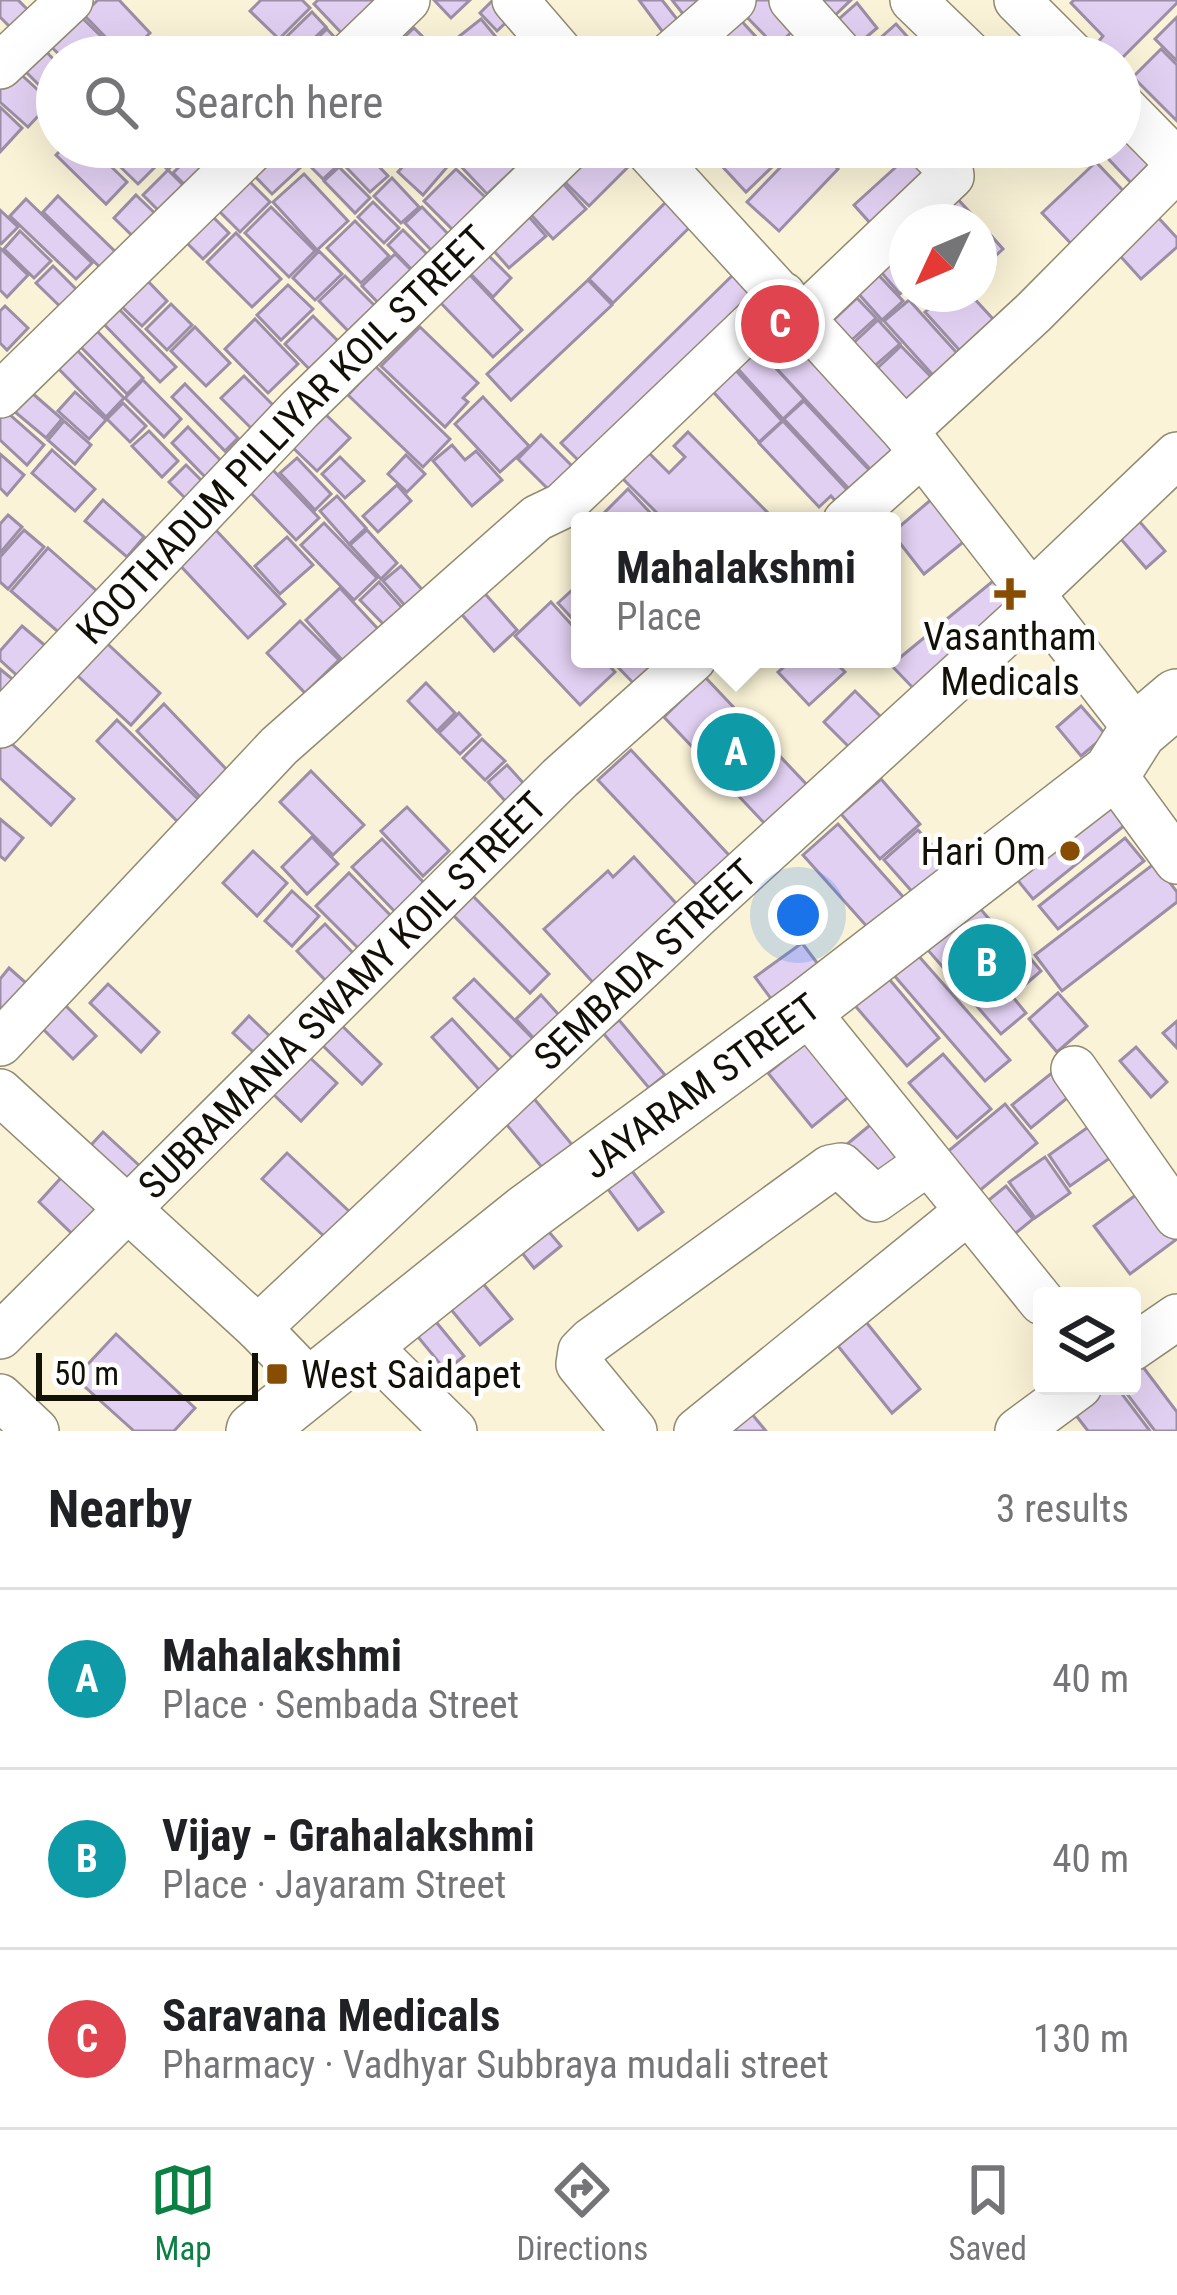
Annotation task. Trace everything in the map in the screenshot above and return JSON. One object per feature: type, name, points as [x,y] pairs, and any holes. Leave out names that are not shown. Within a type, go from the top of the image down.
[{"type":"main road","name":"JAYARAM STREET","points":[[255,1431],[527,1213],[806,1010],[1142,734]]},
{"type":"street","points":[[0,66],[70,0]]},
{"type":"street","points":[[370,36],[407,0]]},
{"type":"street","points":[[515,0],[546,36]]},
{"type":"street","points":[[692,36],[733,0]]},
{"type":"street","points":[[792,0],[824,36]]},
{"type":"street","points":[[914,0],[951,36]]},
{"type":"street","points":[[1036,6],[1058,36]]},
{"type":"street","points":[[855,512],[1034,312],[1177,165],[1141,126]]},
{"type":"street","points":[[0,395],[232,168]]},
{"type":"street","name":"KOOTHADUM PILLIYAR KOIL STREET","points":[[0,724],[300,410],[548,168]]},
{"type":"street","points":[[665,168],[913,443],[1142,734],[1177,861]]},
{"type":"street","points":[[0,1043],[279,746],[537,518],[562,506],[951,176],[949,168]]},
{"type":"street","name":"SEMBADA STREET","points":[[258,1328],[1033,600],[1177,455]]},
{"type":"street","name":"SUBRAMANIA SWAMY KOIL STREET","points":[[0,1336],[560,778],[683,668]]},
{"type":"street","points":[[806,1010],[1033,1291]]},
{"type":"street","points":[[1074,1069],[1177,1216]]},
{"type":"street","points":[[0,1092],[258,1328],[312,1384]]},
{"type":"street","points":[[634,1431],[579,1364],[581,1351],[591,1341],[830,1168],[841,1166],[876,1199],[927,1163]]},
{"type":"street","points":[[697,1431],[967,1212]]},
{"type":"street","points":[[1141,1342],[1177,1317]]},
{"type":"street","points":[[363,1341],[454,1431]]},
{"type":"street","points":[[1018,1431],[1067,1395]]},
{"type":"street","points":[[0,1397],[36,1431]]},
{"type":"building","points":[[0,0],[18,0],[33,15],[16,33],[0,17]]},
{"type":"building","points":[[98,0],[119,0],[150,33],[104,36],[83,14]]},
{"type":"building","points":[[261,0],[302,0],[310,8],[282,36],[276,36],[250,11]]},
{"type":"building","points":[[318,0],[374,0],[383,9],[354,36],[344,36],[314,4]]},
{"type":"building","points":[[434,0],[470,0],[451,18]]},
{"type":"building","points":[[493,0],[506,0],[517,12],[497,31],[480,13]]},
{"type":"building","points":[[639,0],[662,0],[680,23],[665,35]]},
{"type":"building","points":[[672,0],[712,0],[687,19]]},
{"type":"building","points":[[750,0],[786,0],[805,19],[787,36],[765,36],[740,10]]},
{"type":"building","points":[[805,0],[851,0],[827,23]]},
{"type":"building","points":[[1177,0],[1141,39],[1103,36],[1071,3]]},
{"type":"building","points":[[857,3],[877,28],[868,36],[838,36],[830,27]]},
{"type":"building","points":[[74,10],[101,36],[48,36]]},
{"type":"building","points":[[312,12],[326,27],[316,36],[287,36]]},
{"type":"building","points":[[735,14],[755,36],[723,36],[718,30]]},
{"type":"building","points":[[1177,17],[1177,61],[1155,39]]},
{"type":"building","points":[[481,19],[495,36],[460,36]]},
{"type":"building","points":[[806,23],[813,36],[794,36]]},
{"type":"building","points":[[896,24],[907,36],[883,36]]},
{"type":"building","points":[[36,47],[36,82],[19,65]]},
{"type":"building","points":[[1161,49],[1177,65],[1177,121],[1141,85],[1141,69]]},
{"type":"building","points":[[14,68],[36,88],[36,118],[28,127],[0,102],[0,84]]},
{"type":"building","points":[[0,107],[22,128],[0,152]]},
{"type":"building","points":[[1141,134],[1165,159],[1135,187],[1117,168],[1141,168]]},
{"type":"building","points":[[69,168],[113,168],[127,182],[106,204]]},
{"type":"building","points":[[122,168],[154,168],[138,184]]},
{"type":"building","points":[[178,168],[223,168],[196,196],[173,173]]},
{"type":"building","points":[[247,168],[300,168],[272,194]]},
{"type":"building","points":[[312,168],[335,168],[323,179]]},
{"type":"building","points":[[340,168],[370,198],[355,213],[324,181]]},
{"type":"building","points":[[347,168],[380,168],[388,176],[370,192]]},
{"type":"building","points":[[402,168],[446,168],[423,195],[398,172]]},
{"type":"building","points":[[462,168],[515,168],[487,194]]},
{"type":"building","points":[[571,168],[627,168],[589,206],[561,178]]},
{"type":"building","points":[[724,168],[771,168],[746,192]]},
{"type":"building","points":[[780,168],[838,169],[779,231],[747,202]]},
{"type":"building","points":[[895,168],[938,168],[945,175],[913,204],[889,204],[889,226],[880,234],[854,205]]},
{"type":"building","points":[[1090,168],[1102,168],[1132,200],[1078,251],[1042,213]]},
{"type":"building","points":[[456,169],[485,197],[453,230],[424,201]]},
{"type":"building","points":[[168,170],[195,197],[171,223],[143,195]]},
{"type":"building","points":[[304,174],[348,221],[317,250],[273,202]]},
{"type":"building","points":[[243,175],[270,202],[240,232],[213,205]]},
{"type":"building","points":[[392,178],[419,207],[401,223],[374,196]]},
{"type":"building","points":[[558,178],[586,209],[553,239],[525,208]]},
{"type":"building","points":[[675,193],[699,218],[613,303],[589,279]]},
{"type":"building","points":[[952,193],[962,204],[945,204]]},
{"type":"building","points":[[136,195],[167,225],[145,248],[114,218]]},
{"type":"building","points":[[58,196],[126,262],[110,277],[43,212]]},
{"type":"building","points":[[26,199],[92,263],[76,279],[10,216]]},
{"type":"building","points":[[373,202],[399,228],[384,243],[358,217]]},
{"type":"building","points":[[271,207],[315,251],[289,277],[245,233]]},
{"type":"building","points":[[422,207],[450,236],[433,252],[405,223]]},
{"type":"building","points":[[204,208],[229,233],[203,259],[178,234]]},
{"type":"building","points":[[0,210],[18,227],[1,244],[0,244]]},
{"type":"building","points":[[523,210],[546,236],[509,268],[486,242]]},
{"type":"building","points":[[1154,213],[1177,238],[1177,247],[1141,279],[1113,248]]},
{"type":"building","points":[[355,221],[389,256],[361,283],[327,248]]},
{"type":"building","points":[[403,230],[435,262],[419,277],[388,245]]},
{"type":"building","points":[[20,231],[51,261],[34,278],[4,249]]},
{"type":"building","points":[[236,233],[281,279],[252,307],[207,262]]},
{"type":"building","points":[[0,248],[28,275],[7,297],[0,290]]},
{"type":"building","points":[[319,251],[342,274],[315,300],[293,278]]},
{"type":"building","points":[[484,251],[511,278],[493,297],[466,269]]},
{"type":"building","points":[[889,253],[889,281],[875,265]]},
{"type":"building","points":[[395,254],[422,281],[389,314],[362,286]]},
{"type":"building","points":[[869,265],[889,286],[891,312],[882,320],[849,283]]},
{"type":"building","points":[[53,266],[87,300],[71,317],[36,283]]},
{"type":"building","points":[[741,267],[772,298],[592,474],[561,443]]},
{"type":"building","points":[[467,272],[522,330],[493,357],[438,300]]},
{"type":"building","points":[[143,276],[167,301],[142,326],[117,302]]},
{"type":"building","points":[[345,276],[383,314],[357,340],[319,301]]},
{"type":"building","points":[[588,280],[612,305],[511,400],[487,374]]},
{"type":"building","points":[[288,285],[313,309],[281,340],[257,315]]},
{"type":"building","points":[[857,298],[876,318],[844,347],[826,327]]},
{"type":"building","points":[[110,300],[176,367],[160,382],[95,315]]},
{"type":"building","points":[[171,304],[192,325],[167,350],[146,329]]},
{"type":"building","points":[[5,306],[28,328],[7,350],[0,343],[0,311]]},
{"type":"building","points":[[895,312],[920,312],[965,362],[941,384],[884,321]]},
{"type":"building","points":[[925,312],[987,312],[1005,332],[972,364]]},
{"type":"building","points":[[773,315],[896,448],[871,470],[748,338]]},
{"type":"building","points":[[313,316],[345,348],[316,376],[285,344]]},
{"type":"building","points":[[255,319],[298,364],[268,393],[225,349]]},
{"type":"building","points":[[878,320],[900,344],[869,371],[848,348]]},
{"type":"building","points":[[195,327],[230,363],[206,386],[171,351]]},
{"type":"building","points":[[420,327],[478,383],[445,427],[381,366]]},
{"type":"building","points":[[95,329],[143,378],[127,394],[79,345]]},
{"type":"building","points":[[752,342],[804,399],[783,419],[731,361]]},
{"type":"building","points":[[70,343],[124,398],[106,417],[51,361]]},
{"type":"building","points":[[901,346],[937,383],[905,414],[868,377]]},
{"type":"building","points":[[730,364],[782,421],[759,442],[707,385]]},
{"type":"building","points":[[375,366],[450,439],[423,467],[348,395]]},
{"type":"building","points":[[244,376],[278,410],[256,433],[221,398]]},
{"type":"building","points":[[143,380],[181,419],[164,437],[125,398]]},
{"type":"building","points":[[185,384],[238,438],[225,451],[172,397]]},
{"type":"building","points":[[25,387],[62,419],[46,438],[8,406]]},
{"type":"building","points":[[75,392],[106,420],[89,439],[58,411]]},
{"type":"building","points":[[483,397],[529,446],[500,472],[455,424]]},
{"type":"building","points":[[804,401],[871,472],[851,491],[784,419]]},
{"type":"building","points":[[123,403],[146,426],[130,442],[107,419]]},
{"type":"building","points":[[0,406],[44,445],[27,465],[0,440]]},
{"type":"building","points":[[321,410],[350,438],[317,471],[288,443]]},
{"type":"building","points":[[64,421],[91,445],[75,464],[48,440]]},
{"type":"building","points":[[783,421],[850,493],[838,504],[831,496],[819,507],[759,443]]},
{"type":"building","points":[[188,427],[230,470],[214,486],[172,443]]},
{"type":"building","points":[[149,431],[178,461],[162,477],[132,446]]},
{"type":"building","points":[[688,432],[767,512],[656,512],[615,471],[649,453],[669,473],[685,457],[674,446]]},
{"type":"building","points":[[541,435],[578,472],[554,495],[518,459]]},
{"type":"building","points":[[452,445],[465,460],[476,451],[502,480],[472,506],[433,461]]},
{"type":"building","points":[[52,450],[95,489],[75,511],[32,473]]},
{"type":"building","points":[[0,454],[24,475],[7,495],[0,488]]},
{"type":"building","points":[[406,455],[425,474],[407,492],[388,474]]},
{"type":"building","points":[[340,457],[364,481],[345,498],[322,474]]},
{"type":"building","points":[[297,458],[331,494],[315,510],[280,473]]},
{"type":"building","points":[[186,465],[211,490],[194,507],[169,482]]},
{"type":"building","points":[[270,467],[319,518],[296,540],[247,489]]},
{"type":"building","points":[[397,485],[411,501],[378,532],[363,516]]},
{"type":"building","points":[[628,489],[650,512],[605,512]]},
{"type":"building","points":[[337,496],[366,528],[349,544],[320,511]]},
{"type":"building","points":[[933,498],[967,539],[924,574],[901,545],[901,525]]},
{"type":"building","points":[[103,500],[144,537],[127,557],[85,521]]},
{"type":"building","points":[[1133,514],[1165,551],[1146,568],[1114,531]]},
{"type":"building","points":[[8,515],[22,527],[0,553],[0,524]]},
{"type":"building","points":[[324,523],[377,578],[354,600],[301,545]]},
{"type":"building","points":[[213,527],[285,604],[248,638],[176,561]]},
{"type":"building","points":[[24,530],[44,547],[8,589],[0,582],[0,557]]},
{"type":"building","points":[[367,530],[397,563],[381,579],[350,545]]},
{"type":"building","points":[[287,537],[313,565],[280,594],[255,566]]},
{"type":"building","points":[[48,548],[99,593],[63,636],[11,591]]},
{"type":"building","points":[[401,566],[426,594],[409,610],[383,581]]},
{"type":"building","points":[[993,581],[1014,604],[914,689],[894,668],[901,668],[901,657]]},
{"type":"building","points":[[379,582],[405,611],[387,628],[360,600]]},
{"type":"building","points":[[340,588],[378,629],[343,661],[306,620]]},
{"type":"building","points":[[480,588],[517,630],[494,651],[457,609]]},
{"type":"building","points":[[571,591],[571,617],[558,603]]},
{"type":"building","points":[[551,602],[571,624],[571,668],[611,668],[615,672],[580,705],[515,636]]},
{"type":"building","points":[[300,621],[339,660],[305,693],[267,653]]},
{"type":"building","points":[[22,626],[48,648],[21,679],[0,660],[0,651]]},
{"type":"building","points":[[96,633],[160,693],[131,725],[66,665]]},
{"type":"building","points":[[619,668],[665,668],[641,691]]},
{"type":"building","points":[[783,668],[841,668],[845,672],[809,705],[778,672]]},
{"type":"building","points":[[0,669],[16,682],[0,701]]},
{"type":"building","points":[[705,677],[809,787],[767,826],[664,717]]},
{"type":"building","points":[[426,683],[455,713],[437,731],[408,701]]},
{"type":"building","points":[[855,691],[885,721],[854,752],[824,722]]},
{"type":"building","points":[[164,704],[228,771],[201,798],[137,731]]},
{"type":"building","points":[[1081,706],[1106,735],[1081,756],[1057,727]]},
{"type":"building","points":[[459,713],[480,735],[460,754],[439,733]]},
{"type":"building","points":[[117,720],[199,800],[178,822],[97,741]]},
{"type":"building","points":[[4,737],[74,799],[51,825],[0,778]]},
{"type":"building","points":[[482,739],[505,761],[485,780],[463,758]]},
{"type":"building","points":[[631,750],[740,867],[708,897],[598,780]]},
{"type":"building","points":[[507,765],[525,785],[506,802],[488,782]]},
{"type":"building","points":[[311,771],[364,825],[333,855],[280,802]]},
{"type":"building","points":[[881,779],[920,824],[880,859],[841,814]]},
{"type":"building","name":"Hari Om","points":[[1107,803],[1125,825],[1033,899],[1015,877]]},
{"type":"building","points":[[407,807],[449,851],[423,876],[381,831]]},
{"type":"building","points":[[0,819],[23,838],[5,860],[0,856]]},
{"type":"building","points":[[838,824],[905,899],[870,930],[803,855]]},
{"type":"building","points":[[918,830],[950,865],[916,896],[884,860]]},
{"type":"building","points":[[312,837],[338,864],[307,894],[282,867]]},
{"type":"building","points":[[1125,838],[1144,861],[1058,929],[1039,906]]},
{"type":"building","points":[[382,839],[429,888],[399,916],[352,867]]},
{"type":"building","points":[[253,851],[287,883],[257,916],[223,883]]},
{"type":"building","points":[[634,857],[683,911],[598,988],[544,929],[608,871],[613,877]]},
{"type":"building","points":[[1155,863],[1177,892],[1177,902],[1062,991],[1035,955]]},
{"type":"building","points":[[349,873],[394,919],[361,951],[316,906]]},
{"type":"building","points":[[292,891],[319,916],[292,946],[265,921]]},
{"type":"building","points":[[473,896],[549,974],[530,993],[453,915]]},
{"type":"building","points":[[977,905],[1021,956],[1025,952],[1041,971],[1012,996],[1026,1013],[1001,1034],[927,949]]},
{"type":"building","points":[[325,924],[355,955],[328,983],[297,951]]},
{"type":"building","points":[[802,943],[827,976],[780,1011],[755,977]]},
{"type":"building","points":[[916,953],[1010,1060],[985,1081],[892,973]]},
{"type":"building","points":[[9,968],[34,990],[0,1029],[0,979]]},
{"type":"building","points":[[884,973],[939,1038],[907,1066],[851,1001]]},
{"type":"building","points":[[474,979],[543,1049],[523,1069],[454,998]]},
{"type":"building","points":[[108,984],[159,1032],[141,1052],[90,1003]]},
{"type":"building","points":[[1058,993],[1087,1026],[1057,1052],[1029,1019]]},
{"type":"building","points":[[541,995],[567,1024],[542,1047],[516,1019]]},
{"type":"building","points":[[59,999],[96,1036],[73,1059],[36,1022]]},
{"type":"building","points":[[249,1016],[283,1049],[267,1065],[233,1033]]},
{"type":"building","points":[[332,1016],[381,1064],[362,1084],[313,1036]]},
{"type":"building","points":[[452,1019],[507,1079],[486,1097],[432,1037]]},
{"type":"building","points":[[619,1020],[665,1075],[649,1088],[603,1033]]},
{"type":"building","points":[[1177,1021],[1177,1048],[1163,1033]]},
{"type":"building","points":[[814,1036],[857,1090],[812,1127],[768,1073]]},
{"type":"building","points":[[1136,1047],[1167,1082],[1151,1097],[1120,1061]]},
{"type":"building","points":[[306,1054],[337,1083],[301,1121],[271,1092]]},
{"type":"building","points":[[943,1054],[991,1109],[957,1138],[909,1083]]},
{"type":"building","points":[[1053,1072],[1072,1094],[1031,1128],[1012,1105]]},
{"type":"building","points":[[531,1095],[574,1147],[545,1171],[502,1119]]},
{"type":"building","points":[[1005,1104],[1037,1143],[966,1202],[934,1163]]},
{"type":"building","points":[[881,1116],[917,1161],[876,1194],[840,1150]]},
{"type":"building","points":[[1098,1120],[1120,1151],[1070,1186],[1049,1155]]},
{"type":"building","points":[[103,1132],[142,1168],[121,1192],[81,1156]]},
{"type":"building","points":[[287,1153],[351,1213],[327,1239],[262,1179]]},
{"type":"building","points":[[1045,1157],[1070,1193],[1035,1218],[1009,1182]]},
{"type":"building","points":[[629,1167],[663,1212],[638,1230],[605,1185]]},
{"type":"building","points":[[70,1168],[118,1213],[86,1247],[39,1202]]},
{"type":"building","points":[[1006,1186],[1033,1219],[1001,1245],[974,1212]]},
{"type":"building","points":[[1144,1189],[1177,1239],[1130,1274],[1094,1226]]},
{"type":"building","points":[[538,1219],[561,1246],[534,1268],[512,1240]]},
{"type":"building","points":[[472,1270],[512,1319],[480,1345],[440,1296]]},
{"type":"building","points":[[423,1306],[464,1356],[446,1371],[405,1321]]},
{"type":"building","points":[[866,1322],[920,1389],[892,1413],[838,1346]]},
{"type":"building","points":[[116,1334],[195,1408],[174,1431],[134,1431],[75,1378]]},
{"type":"building","points":[[1141,1364],[1177,1412],[1177,1431],[1155,1431],[1128,1395],[1141,1395]]},
{"type":"building","points":[[1081,1395],[1123,1395],[1150,1431],[1088,1431],[1068,1405]]},
{"type":"building","points":[[746,1407],[766,1431],[734,1431],[727,1422]]},
{"type":"place","name":"Saravana Medicals","points":[[780,324]]},
{"type":"place","name":"Vasantham Medicals","points":[[1010,594]]},
{"type":"place","name":"Mahalakshmi","points":[[736,752]]},
{"type":"place","name":"Hari Om","points":[[1070,851]]},
{"type":"place","name":"Vijay - Grahalakshmi","points":[[987,963]]},
{"type":"place","name":"West Saidapet","points":[[277,1374]]}]
